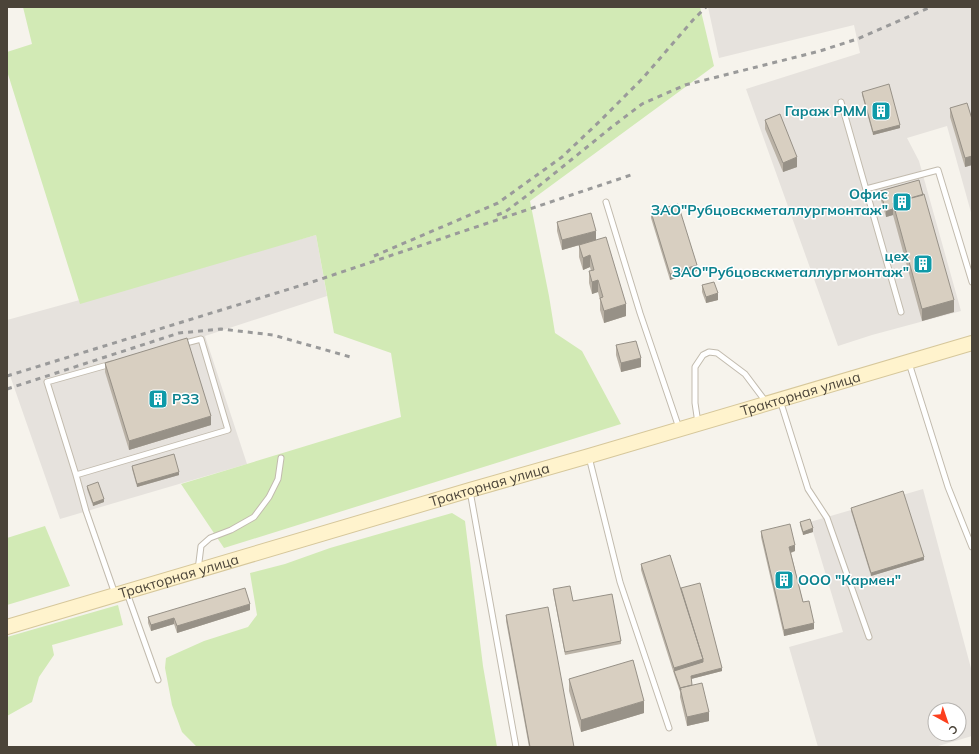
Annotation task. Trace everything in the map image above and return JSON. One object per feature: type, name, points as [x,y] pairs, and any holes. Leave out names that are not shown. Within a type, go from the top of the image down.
[{"type":"main road","name":"Тракторная улица","points":[[7,628],[470,490],[972,343]]},
{"type":"lane","points":[[841,102],[902,312]]},
{"type":"lane","points":[[866,189],[938,170],[972,282]]},
{"type":"lane","points":[[606,202],[640,313],[679,429]]},
{"type":"lane","points":[[76,475],[228,430],[201,339],[179,345]]},
{"type":"lane","points":[[698,423],[695,403],[695,367],[702,355],[709,352],[717,353],[745,374],[773,401],[808,489],[827,518],[869,637]]},
{"type":"lane","points":[[120,362],[47,382],[86,511],[158,680]]},
{"type":"lane","points":[[908,362],[948,487],[972,547]]},
{"type":"lane","points":[[589,456],[620,582],[669,728]]},
{"type":"lane","points":[[198,571],[201,546],[210,538],[232,530],[254,517],[269,497],[278,479],[281,458]]},
{"type":"lane","points":[[470,490],[516,747]]},
{"type":"shaded area","points":[[708,7],[972,7],[972,216],[947,126],[907,138],[919,161],[961,311],[872,335],[838,346],[746,89],[860,53],[854,25],[719,58]]},
{"type":"shaded area","points":[[316,235],[327,296],[205,336],[247,464],[60,519],[7,367],[7,320]]},
{"type":"shaded area","points":[[923,489],[972,672],[972,736],[967,737],[967,702],[927,702],[927,742],[952,742],[935,747],[818,747],[789,647],[843,632],[810,522]]},
{"type":"green space","points":[[23,7],[700,7],[714,66],[530,201],[555,333],[582,351],[621,424],[224,548],[181,484],[401,417],[391,353],[334,333],[316,235],[80,304],[7,71],[7,52],[32,44]]},
{"type":"green space","points":[[452,513],[465,521],[483,666],[497,747],[197,747],[182,732],[172,705],[165,668],[166,658],[204,641],[248,627],[257,615],[250,573],[285,564],[330,548]]},
{"type":"green space","points":[[45,526],[70,586],[7,605],[7,538]]},
{"type":"green space","points":[[118,605],[123,625],[52,645],[54,655],[39,677],[32,702],[7,716],[7,637]]},
{"type":"building","name":"Гараж РММ","points":[[889,84],[900,125],[873,132],[862,92]]},
{"type":"building","points":[[967,103],[972,119],[972,156],[965,158],[950,108]]},
{"type":"building","points":[[780,114],[797,157],[783,163],[765,120]]},
{"type":"building","points":[[919,180],[923,195],[893,203],[893,209],[886,211],[880,191]]},
{"type":"building","name":"цех ЗАО\"Рубцовскметаллургмонтаж\"","points":[[924,194],[954,300],[922,309],[893,203]]},
{"type":"building","points":[[678,204],[697,265],[670,274],[651,212]]},
{"type":"building","points":[[591,213],[596,231],[562,240],[557,222]]},
{"type":"building","points":[[606,237],[626,304],[604,311],[600,298],[603,297],[598,280],[592,282],[589,271],[594,270],[590,255],[583,258],[579,245]]},
{"type":"building","points":[[714,282],[718,293],[706,297],[702,285]]},
{"type":"building","name":"РЗЗ","points":[[187,338],[211,416],[129,441],[105,363]]},
{"type":"building","points":[[636,341],[641,358],[621,363],[616,345]]},
{"type":"building","points":[[174,454],[179,472],[137,484],[132,466]]},
{"type":"building","points":[[98,482],[104,499],[93,503],[87,486]]},
{"type":"building","points":[[903,491],[924,557],[871,573],[851,508]]},
{"type":"building","points":[[810,519],[813,528],[803,532],[800,522]]},
{"type":"building","name":"ООО \"Кармен\"","points":[[790,524],[795,545],[789,547],[803,602],[809,601],[814,623],[784,630],[761,531]]},
{"type":"building","points":[[670,555],[703,659],[674,668],[641,564]]},
{"type":"building","points":[[700,583],[722,668],[691,676],[692,685],[680,688],[674,671],[703,662],[681,588]]},
{"type":"building","points":[[570,586],[573,601],[612,594],[621,641],[565,652],[553,589]]},
{"type":"building","points":[[245,588],[250,604],[177,626],[174,618],[151,625],[148,617]]},
{"type":"building","points":[[548,607],[574,747],[530,747],[506,615]]},
{"type":"building","points":[[633,660],[644,701],[581,720],[569,679]]},
{"type":"building","points":[[702,683],[709,712],[687,717],[680,688]]},
{"type":"railway","points":[[374,256],[498,203],[562,157],[643,78],[706,7]]},
{"type":"railway","points":[[497,215],[505,212],[529,194],[642,104],[685,85],[820,51],[857,39],[931,7]]},
{"type":"railway","points":[[7,376],[312,282],[631,175]]},
{"type":"railway","points":[[7,389],[179,333],[221,329],[273,335],[354,358]]},
{"type":"place","name":"Гараж РММ","points":[[881,111]]},
{"type":"place","name":"Офис ЗАО\"Рубцовскметаллургмонтаж\"","points":[[902,202]]},
{"type":"place","name":"цех ЗАО\"Рубцовскметаллургмонтаж\"","points":[[923,264]]},
{"type":"place","name":"РЗЗ","points":[[158,399]]},
{"type":"place","name":"ООО \"Кармен\"","points":[[784,580]]}]
